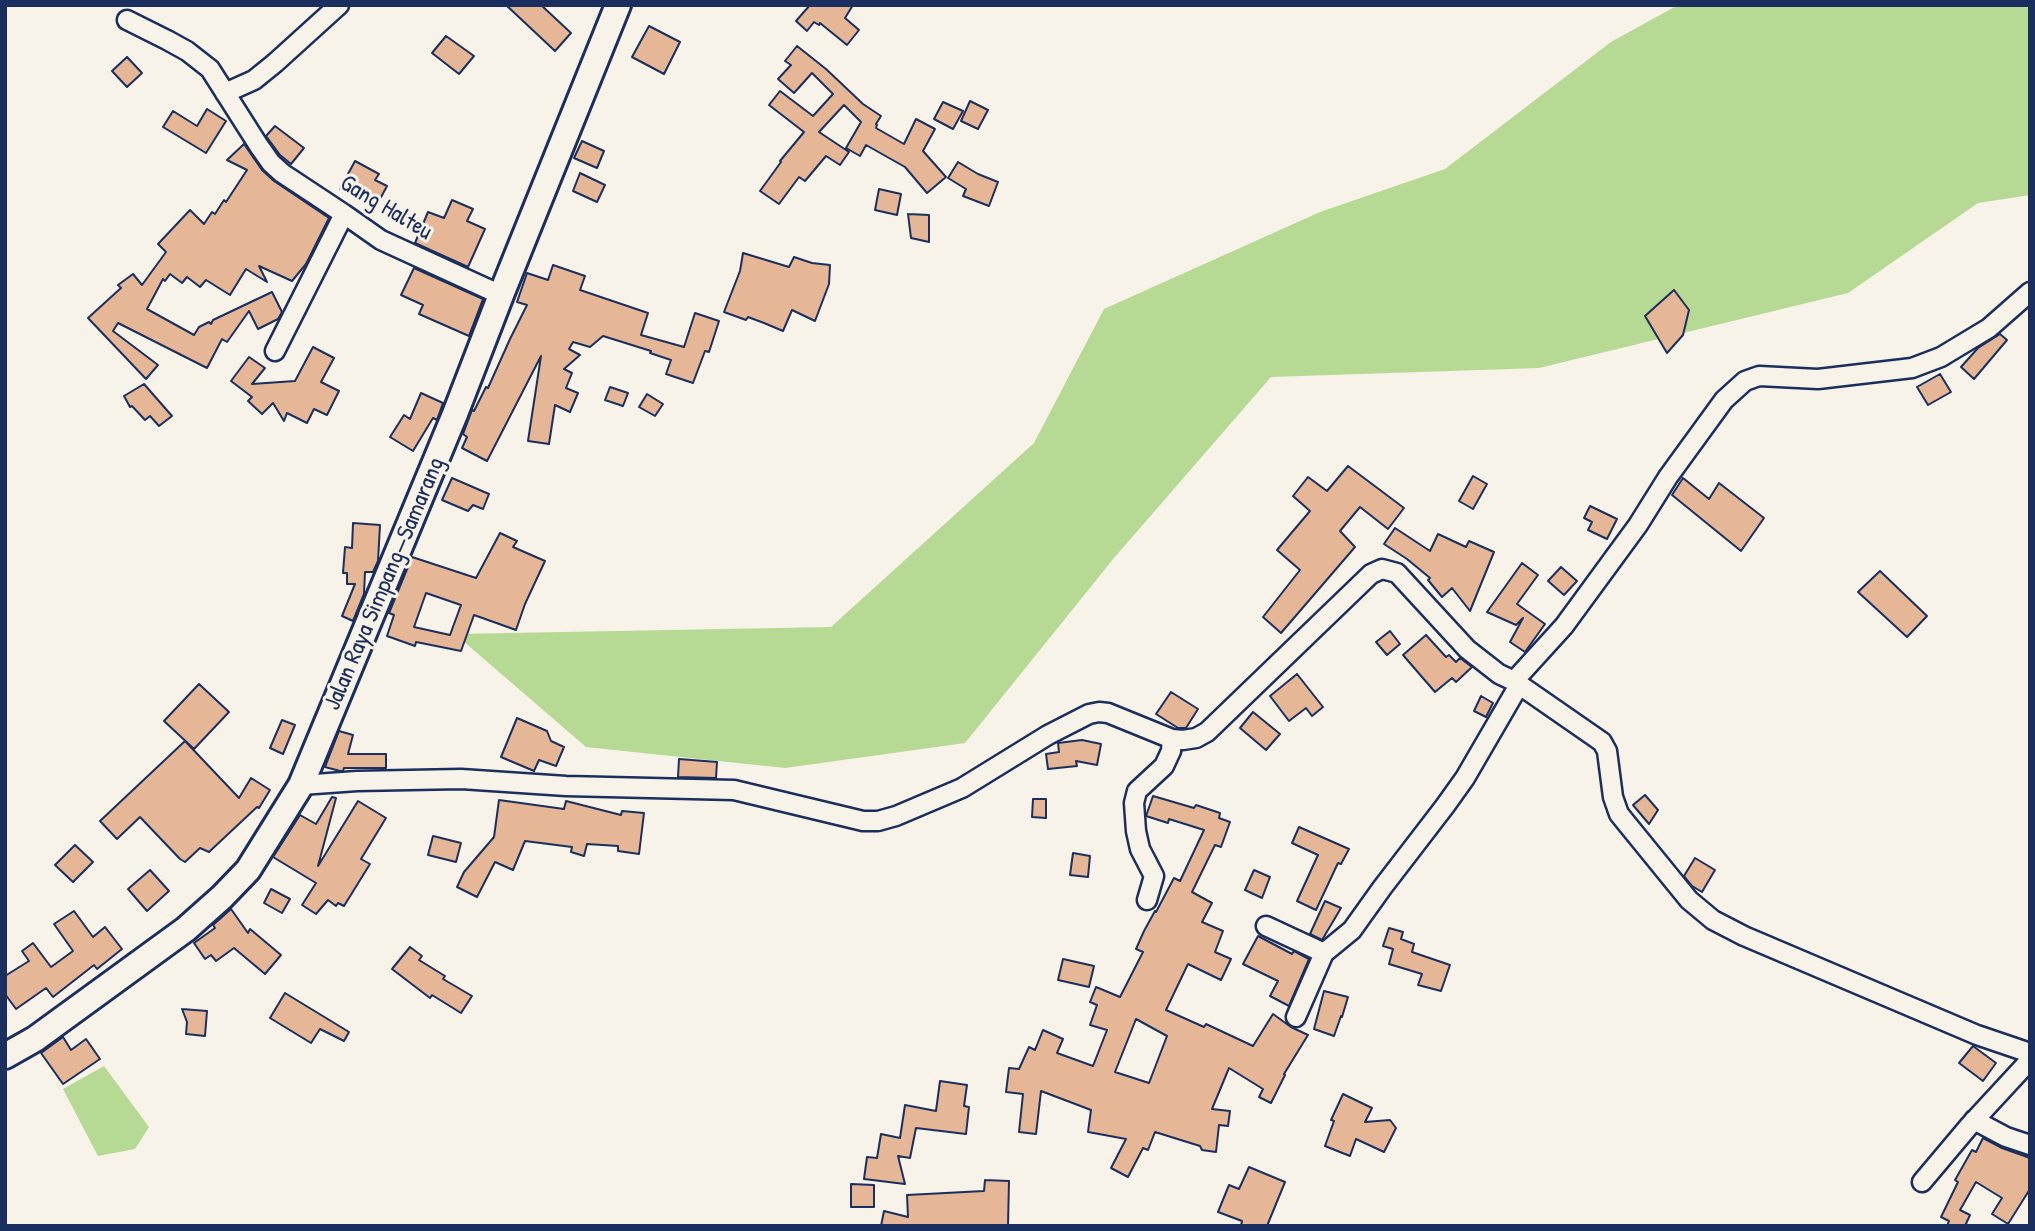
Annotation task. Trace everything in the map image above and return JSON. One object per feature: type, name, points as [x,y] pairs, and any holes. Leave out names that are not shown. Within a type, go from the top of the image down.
[{"type":"main road","name":"Jalan Raya Simpang—Samarang","points":[[5,1056],[34,1039],[186,929],[222,897],[248,870],[301,785],[455,414],[500,295],[618,5]]},
{"type":"street","points":[[225,93],[254,80],[340,5]]},
{"type":"street","name":"Gang Halteu","points":[[127,20],[201,61],[216,76],[259,146],[282,173],[393,247],[500,295]]},
{"type":"street","points":[[275,351],[344,214]]},
{"type":"street","points":[[1296,1017],[1324,953],[1352,930],[1445,806],[1465,778],[1516,683],[1564,626],[1638,526],[1668,477],[1724,400],[1745,380],[1759,376],[1818,379],[1912,368],[1941,357],[1989,328],[2030,292]]},
{"type":"street","points":[[301,785],[461,779],[566,786],[734,790],[863,821],[877,821],[896,816],[962,788],[1048,734],[1089,713],[1108,713],[1172,739],[1190,739],[1207,732],[1334,608],[1371,574],[1382,569],[1397,573],[1481,662],[1602,742],[1607,751],[1619,814],[1689,900],[1713,920],[1744,936],[1977,1035],[2030,1053]]},
{"type":"street","points":[[1147,900],[1154,876],[1140,849],[1134,803],[1137,790],[1164,766],[1171,751],[1172,739]]},
{"type":"street","points":[[1266,926],[1324,953]]},
{"type":"street","points":[[1922,1182],[1974,1120],[2030,1060]]},
{"type":"street","points":[[1974,1120],[2006,1137],[2030,1145]]},
{"type":"green space","points":[[1678,5],[2030,5],[2030,195],[1978,203],[1848,293],[1539,368],[1271,377],[1114,558],[965,743],[785,768],[586,747],[455,634],[831,627],[1034,443],[1104,309],[1320,212],[1445,169],[1611,42]]},
{"type":"green space","points":[[104,1066],[149,1127],[135,1149],[98,1156],[63,1089]]},
{"type":"building","points":[[506,5],[541,5],[571,33],[555,51]]},
{"type":"building","points":[[810,5],[853,5],[845,18],[859,30],[847,45],[820,23],[819,25],[814,22],[807,31],[796,21]]},
{"type":"building","points":[[649,26],[680,42],[664,74],[632,57]]},
{"type":"building","points":[[446,36],[474,56],[459,74],[432,53]]},
{"type":"building","points":[[797,46],[863,104],[881,116],[876,128],[904,144],[916,119],[935,129],[923,151],[946,177],[927,193],[905,167],[866,145],[860,156],[846,148],[861,122],[844,105],[819,132],[849,152],[840,165],[826,156],[805,181],[799,177],[779,204],[760,191],[804,132],[769,105],[780,91],[813,116],[833,94],[812,73],[794,93],[778,79],[791,65],[785,61]]},
{"type":"building","points":[[127,57],[142,73],[127,87],[112,71]]},
{"type":"building","points":[[970,101],[988,110],[978,129],[961,121]]},
{"type":"building","points":[[943,102],[963,111],[953,129],[934,119]]},
{"type":"building","points":[[207,109],[226,121],[206,153],[163,127],[173,111],[197,126]]},
{"type":"building","points":[[275,126],[304,148],[291,164],[280,155],[266,136]]},
{"type":"building","points":[[582,141],[604,151],[597,168],[574,158]]},
{"type":"building","points":[[244,144],[262,170],[274,181],[329,218],[306,264],[292,281],[259,266],[267,282],[246,269],[230,295],[206,280],[200,287],[187,277],[182,283],[170,274],[165,281],[163,279],[147,309],[194,335],[199,327],[209,322],[211,324],[213,320],[272,292],[282,312],[278,319],[258,329],[249,311],[227,342],[222,339],[207,368],[118,323],[113,331],[158,365],[146,379],[88,318],[121,288],[118,285],[133,274],[142,285],[166,252],[158,244],[190,210],[204,224],[224,200],[226,202],[247,170],[227,160]]},
{"type":"building","points":[[355,161],[379,174],[375,180],[387,186],[379,201],[363,193],[360,200],[340,189]]},
{"type":"building","points":[[958,162],[998,182],[989,206],[963,196],[966,189],[948,178]]},
{"type":"building","points":[[580,173],[605,185],[597,202],[573,191]]},
{"type":"building","points":[[879,189],[901,194],[897,215],[875,210]]},
{"type":"building","points":[[452,200],[473,209],[467,221],[485,229],[468,267],[415,243],[428,212],[444,218]]},
{"type":"building","points":[[908,214],[929,215],[929,242],[911,238]]},
{"type":"building","points":[[743,253],[789,267],[794,257],[830,265],[829,284],[815,321],[792,310],[783,331],[748,317],[746,320],[724,312],[740,271]]},
{"type":"building","points":[[553,265],[585,276],[580,290],[648,313],[641,335],[684,347],[695,313],[719,321],[709,352],[705,351],[693,383],[666,374],[671,360],[650,353],[651,351],[603,336],[590,347],[573,342],[569,349],[580,355],[564,369],[572,373],[566,388],[578,393],[570,412],[555,405],[549,444],[528,441],[541,356],[487,461],[462,448],[467,437],[463,434],[472,410],[474,411],[486,387],[488,388],[527,305],[517,302],[527,273],[548,280]]},
{"type":"building","points":[[414,268],[483,299],[469,336],[419,314],[423,305],[401,295]]},
{"type":"building","points":[[1674,290],[1689,310],[1683,335],[1667,353],[1645,316]]},
{"type":"building","points":[[2000,334],[2007,340],[1974,379],[1961,367],[1978,348]]},
{"type":"building","points":[[313,347],[334,358],[321,382],[339,391],[327,415],[314,409],[307,423],[287,413],[284,421],[273,403],[262,414],[248,401],[252,397],[231,381],[249,357],[265,368],[252,384],[295,381]]},
{"type":"building","points":[[1940,374],[1951,392],[1928,405],[1917,387]]},
{"type":"building","points":[[144,384],[172,416],[159,426],[150,416],[145,420],[130,407],[124,396]]},
{"type":"building","points":[[610,387],[628,393],[623,406],[605,400]]},
{"type":"building","points":[[421,393],[443,403],[437,420],[433,418],[413,451],[390,437],[404,415],[410,419]]},
{"type":"building","points":[[647,394],[663,404],[655,416],[639,407]]},
{"type":"building","points":[[1348,466],[1404,508],[1388,529],[1360,507],[1340,531],[1355,547],[1281,633],[1263,617],[1300,570],[1277,550],[1310,511],[1293,496],[1308,477],[1327,491]]},
{"type":"building","points":[[1473,476],[1487,484],[1473,509],[1459,501]]},
{"type":"building","points":[[452,478],[489,494],[483,509],[473,505],[468,511],[442,500]]},
{"type":"building","points":[[1683,478],[1709,499],[1719,483],[1764,518],[1741,551],[1672,495]]},
{"type":"building","points":[[1590,506],[1617,519],[1607,539],[1588,530],[1592,522],[1584,518]]},
{"type":"building","points":[[353,523],[380,525],[378,561],[373,572],[365,572],[364,594],[353,621],[342,616],[355,584],[347,584],[347,573],[343,573],[345,547],[352,548]]},
{"type":"building","points":[[1395,528],[1430,551],[1438,534],[1466,547],[1469,541],[1494,552],[1470,611],[1452,588],[1442,597],[1428,580],[1430,578],[1384,544]]},
{"type":"building","points":[[500,533],[517,541],[513,547],[545,561],[516,630],[474,615],[461,651],[416,642],[415,646],[387,636],[394,615],[389,613],[412,557],[476,578]],"holes":[[[426,593],[461,605],[450,635],[414,627]]]},
{"type":"building","points":[[1522,563],[1538,575],[1517,604],[1545,624],[1525,652],[1510,642],[1523,618],[1516,625],[1487,612]]},
{"type":"building","points":[[1561,567],[1577,581],[1564,595],[1548,581]]},
{"type":"building","points":[[1880,571],[1927,616],[1907,637],[1858,592]]},
{"type":"building","points":[[1390,631],[1400,644],[1387,655],[1376,642]]},
{"type":"building","points":[[1426,635],[1446,657],[1449,655],[1456,662],[1460,658],[1472,667],[1456,682],[1452,678],[1435,692],[1403,655]]},
{"type":"building","points":[[1297,674],[1323,707],[1312,716],[1306,708],[1289,721],[1270,696]]},
{"type":"building","points":[[199,684],[229,712],[194,749],[164,721]]},
{"type":"building","points":[[1171,692],[1198,709],[1186,728],[1178,728],[1156,714]]},
{"type":"building","points":[[1481,696],[1493,703],[1486,717],[1474,711]]},
{"type":"building","points":[[1253,712],[1280,734],[1266,750],[1240,728]]},
{"type":"building","points":[[517,718],[547,731],[551,741],[564,747],[556,766],[539,760],[534,771],[501,757]]},
{"type":"building","points":[[282,720],[295,725],[283,754],[270,748]]},
{"type":"building","points":[[339,731],[353,735],[348,754],[386,754],[386,768],[344,768],[340,771],[325,767]]},
{"type":"building","points":[[1082,740],[1101,744],[1097,765],[1076,761],[1077,766],[1048,769],[1046,754],[1059,752],[1058,743]]},
{"type":"building","points":[[185,741],[239,798],[251,778],[270,790],[259,808],[209,852],[200,848],[185,862],[140,817],[117,839],[100,821]]},
{"type":"building","points":[[679,759],[717,762],[716,778],[678,777]]},
{"type":"building","points":[[1645,795],[1658,810],[1649,824],[1633,805]]},
{"type":"building","points":[[1153,796],[1220,813],[1219,818],[1230,822],[1221,847],[1215,845],[1192,892],[1212,903],[1202,922],[1223,931],[1215,952],[1231,959],[1221,980],[1188,964],[1166,1010],[1204,1027],[1206,1024],[1253,1046],[1273,1014],[1308,1035],[1284,1074],[1271,1103],[1259,1097],[1263,1089],[1229,1068],[1212,1109],[1230,1111],[1228,1126],[1219,1125],[1216,1152],[1202,1150],[1200,1146],[1155,1132],[1148,1150],[1143,1148],[1128,1177],[1111,1168],[1126,1139],[1088,1132],[1091,1110],[1041,1091],[1036,1134],[1019,1132],[1023,1094],[1006,1092],[1009,1068],[1019,1069],[1029,1047],[1035,1050],[1043,1030],[1063,1039],[1057,1053],[1093,1066],[1107,1030],[1090,1025],[1097,1005],[1090,1002],[1096,987],[1120,997],[1143,952],[1136,949],[1144,931],[1174,878],[1180,881],[1204,830],[1169,819],[1168,823],[1146,816]],"holes":[[[1136,1019],[1167,1036],[1149,1083],[1115,1072]]]},
{"type":"building","points":[[332,797],[336,798],[318,866],[358,801],[386,818],[361,859],[370,864],[344,906],[338,903],[336,906],[328,900],[316,914],[302,905],[316,883],[273,857],[300,815],[316,824]]},
{"type":"building","points":[[1033,799],[1046,799],[1046,818],[1032,817]]},
{"type":"building","points":[[499,800],[564,809],[566,801],[621,815],[622,811],[644,813],[639,854],[618,851],[618,846],[587,844],[584,856],[571,852],[572,847],[525,841],[513,870],[495,862],[477,897],[457,887],[464,872],[494,837]]},
{"type":"building","points":[[1299,827],[1349,849],[1341,864],[1338,863],[1316,910],[1297,901],[1318,855],[1292,843]]},
{"type":"building","points":[[433,836],[461,843],[456,862],[428,855]]},
{"type":"building","points":[[75,845],[93,862],[73,882],[55,865]]},
{"type":"building","points":[[1073,853],[1090,856],[1088,877],[1070,875]]},
{"type":"building","points":[[1695,858],[1715,870],[1702,892],[1692,886],[1684,876]]},
{"type":"building","points":[[150,870],[169,891],[147,911],[128,889]]},
{"type":"building","points":[[1254,870],[1270,877],[1262,898],[1245,890]]},
{"type":"building","points":[[271,889],[290,899],[282,913],[264,903]]},
{"type":"building","points":[[1325,901],[1341,908],[1322,940],[1310,934]]},
{"type":"building","points":[[231,909],[248,933],[250,929],[281,955],[265,974],[234,948],[216,961],[211,955],[205,959],[194,943],[215,928],[213,925]]},
{"type":"building","points":[[74,911],[93,937],[105,927],[122,949],[97,969],[94,965],[53,997],[46,988],[16,1009],[5,994],[5,976],[29,961],[22,951],[33,943],[51,967],[73,951],[54,924]]},
{"type":"building","points":[[1389,928],[1403,932],[1401,939],[1414,944],[1412,952],[1450,965],[1441,991],[1418,985],[1422,974],[1389,964],[1393,949],[1383,946]]},
{"type":"building","points":[[1258,936],[1292,954],[1294,951],[1309,959],[1289,1006],[1270,996],[1278,981],[1243,964]]},
{"type":"building","points":[[410,947],[422,956],[419,960],[445,976],[443,979],[472,996],[461,1013],[432,995],[430,998],[392,969]]},
{"type":"building","points":[[1063,959],[1094,966],[1089,987],[1058,980]]},
{"type":"building","points":[[1324,991],[1348,997],[1334,1036],[1314,1029]]},
{"type":"building","points":[[285,993],[349,1032],[344,1041],[320,1029],[311,1043],[270,1018]]},
{"type":"building","points":[[182,1009],[207,1011],[205,1036],[186,1034],[187,1022]]},
{"type":"building","points":[[63,1037],[71,1050],[86,1039],[100,1059],[63,1084],[41,1053]]},
{"type":"building","points":[[1973,1046],[1996,1063],[1983,1081],[1959,1063]]},
{"type":"building","points":[[940,1081],[967,1085],[964,1106],[969,1107],[966,1134],[916,1128],[910,1158],[898,1156],[905,1184],[864,1179],[867,1157],[877,1158],[881,1134],[900,1138],[905,1105],[936,1111]]},
{"type":"building","points":[[1343,1094],[1372,1108],[1365,1122],[1390,1120],[1396,1128],[1384,1152],[1356,1139],[1350,1156],[1325,1146],[1334,1121],[1331,1120]]},
{"type":"building","points":[[1983,1138],[2030,1158],[2030,1189],[2008,1224],[1992,1214],[2002,1198],[1976,1182],[1960,1210],[1970,1215],[1965,1226],[1947,1226],[1949,1221],[1941,1217],[1958,1182],[1955,1180],[1972,1150],[1976,1152]]},
{"type":"building","points":[[1249,1167],[1285,1182],[1267,1226],[1241,1226],[1242,1221],[1218,1212],[1229,1185],[1239,1189]]},
{"type":"building","points":[[985,1180],[1009,1181],[1008,1226],[881,1226],[884,1211],[908,1217],[907,1195],[984,1191]]},
{"type":"building","points":[[851,1184],[874,1185],[874,1207],[851,1207]]}]
